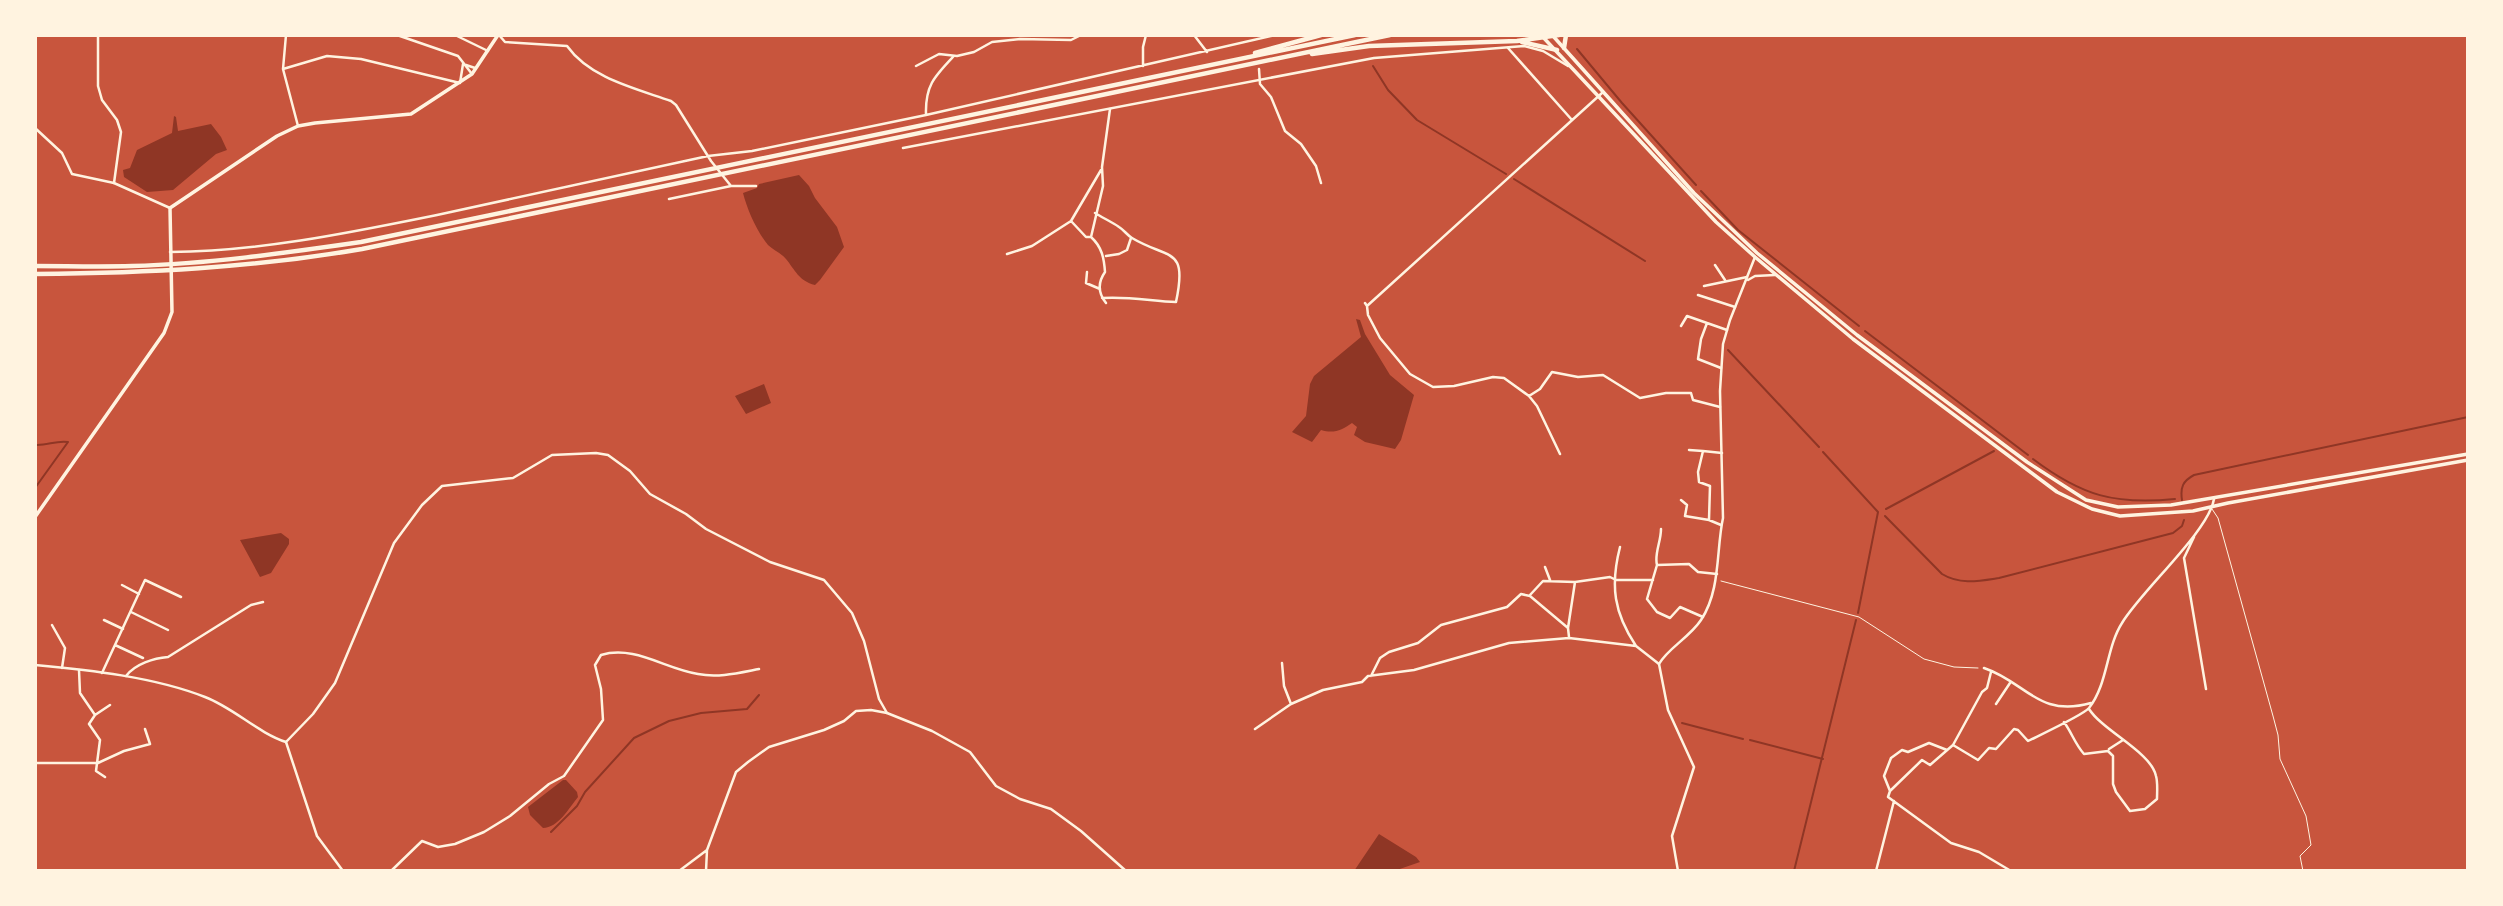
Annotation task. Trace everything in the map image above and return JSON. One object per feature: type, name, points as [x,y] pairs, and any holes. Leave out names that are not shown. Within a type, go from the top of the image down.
[{"type":"highway","points":[[1223,62],[1321,35]]},
{"type":"highway","points":[[35,266],[163,264],[295,252],[361,242],[1355,35]]},
{"type":"highway","points":[[35,274],[237,267],[429,237],[1390,35]]},
{"type":"highway","points":[[1564,48],[1566,35]]},
{"type":"highway","points":[[1265,61],[1369,46],[1517,41],[1555,36]]},
{"type":"highway","points":[[1517,41],[1557,50]]},
{"type":"main road","points":[[35,517],[164,333],[172,312],[170,208],[277,136],[298,126],[411,114],[472,74],[498,35]]},
{"type":"main road","points":[[1555,36],[1600,94]]},
{"type":"main road","points":[[1543,37],[1600,94],[1716,222],[1857,335],[2027,462],[2086,500],[2118,507],[2142,507],[2214,499],[2468,454]]},
{"type":"main road","points":[[1756,255],[1853,339],[2057,492],[2092,509],[2120,516],[2193,512],[2468,460]]},
{"type":"street","points":[[98,35],[98,86],[102,100],[117,120],[121,132],[114,183]]},
{"type":"street","points":[[286,35],[283,69],[298,126]]},
{"type":"street","points":[[397,35],[458,57],[472,74]]},
{"type":"street","points":[[455,35],[488,51]]},
{"type":"street","points":[[498,35],[505,42],[567,46],[576,58],[590,69],[671,101],[731,186]]},
{"type":"street","points":[[916,66],[939,54],[953,57],[974,52],[992,42],[1020,39],[1071,40],[1081,35]]},
{"type":"street","points":[[1143,66],[1146,35]]},
{"type":"street","points":[[1196,35],[1208,52]]},
{"type":"street","points":[[170,252],[219,251],[338,236],[708,156],[752,151],[926,115],[1276,35]]},
{"type":"street","points":[[1254,41],[1254,46]]},
{"type":"street","points":[[903,148],[1374,58],[1524,46],[1573,68]]},
{"type":"street","points":[[1508,48],[1572,120]]},
{"type":"street","points":[[283,69],[327,56],[361,59],[460,83],[463,64]]},
{"type":"street","points":[[926,115],[929,84],[953,57]]},
{"type":"street","points":[[463,64],[477,68]]},
{"type":"street","points":[[1259,69],[1260,84],[1271,97],[1285,131],[1301,144],[1317,166],[1321,183]]},
{"type":"street","points":[[1560,454],[1537,406],[1529,396],[1499,376],[1454,386],[1427,385],[1410,374],[1380,338],[1368,315],[1366,304],[1600,94]]},
{"type":"street","points":[[1091,237],[1103,186],[1102,167],[1110,108]]},
{"type":"street","points":[[35,128],[62,153],[72,174],[114,183],[170,208]]},
{"type":"street","points":[[1007,254],[1032,246],[1071,221],[1102,167]]},
{"type":"street","points":[[669,200],[731,186],[756,186]]},
{"type":"street","points":[[1096,213],[1119,226],[1131,238],[1170,254],[1179,264],[1180,284],[1176,302],[1137,300],[1121,296],[1102,298]]},
{"type":"street","points":[[1071,221],[1086,237],[1091,237],[1097,243],[1104,256],[1105,272],[1101,277],[1100,289],[1106,303]]},
{"type":"street","points":[[1104,256],[1126,250],[1131,238]]},
{"type":"street","points":[[1678,871],[1672,836],[1693,767],[1668,710],[1659,664],[1663,657],[1692,632],[1703,617],[1717,574],[1721,525],[1721,368],[1727,330],[1756,255]]},
{"type":"street","points":[[1715,265],[1725,280]]},
{"type":"street","points":[[1087,272],[1086,283],[1100,289]]},
{"type":"street","points":[[1745,282],[1755,276],[1778,275]]},
{"type":"street","points":[[1704,286],[1747,277]]},
{"type":"street","points":[[1698,295],[1735,307]]},
{"type":"street","points":[[1681,326],[1687,316],[1727,330]]},
{"type":"street","points":[[1707,323],[1698,359],[1721,368]]},
{"type":"street","points":[[1529,396],[1540,389],[1552,372],[1578,377],[1603,375],[1640,398],[1687,392],[1691,393],[1693,400],[1720,407]]},
{"type":"street","points":[[1689,450],[1722,453]]},
{"type":"street","points":[[1703,451],[1698,472],[1699,482],[1710,486],[1709,520]]},
{"type":"street","points":[[286,742],[313,714],[335,684],[394,543],[422,505],[442,486],[513,478],[552,455],[580,453],[608,455],[630,471],[650,494],[706,529],[770,562],[824,580],[852,613],[864,641],[879,699],[887,713]]},
{"type":"street","points":[[1953,746],[1978,760],[1989,748],[1996,749],[2014,729],[2028,741],[2089,709],[2122,623],[2197,531],[2212,508],[2214,499]]},
{"type":"street","points":[[1681,500],[1686,505],[1685,516],[1721,525]]},
{"type":"street","points":[[1661,529],[1661,540],[1654,557],[1657,565],[1647,599],[1657,612],[1670,618],[1680,607],[1703,617]]},
{"type":"street","points":[[2197,531],[2184,558],[2206,689]]},
{"type":"street","points":[[1620,547],[1615,598],[1618,614],[1636,646],[1659,664]]},
{"type":"street","points":[[1657,565],[1689,564],[1698,572],[1717,574]]},
{"type":"street","points":[[1545,567],[1550,581]]},
{"type":"street","points":[[1530,596],[1543,581],[1575,582],[1611,577],[1616,580],[1653,580]]},
{"type":"street","points":[[102,673],[145,580],[181,597]]},
{"type":"street","points":[[1569,638],[1575,582]]},
{"type":"street","points":[[122,585],[139,594]]},
{"type":"street","points":[[1371,676],[1380,658],[1390,652],[1418,643],[1441,625],[1507,607],[1521,594],[1530,596],[1568,628]]},
{"type":"street","points":[[127,676],[131,670],[156,658],[168,657],[251,605],[262,602]]},
{"type":"street","points":[[131,612],[169,630]]},
{"type":"street","points":[[104,620],[123,629]]},
{"type":"street","points":[[52,625],[65,648],[62,668]]},
{"type":"street","points":[[1255,729],[1291,704],[1323,690],[1362,682],[1371,676],[1414,670],[1509,643],[1569,638],[1636,646]]},
{"type":"street","points":[[115,645],[143,658]]},
{"type":"street","points":[[391,871],[422,841],[438,848],[484,832],[516,812],[549,784],[565,776],[603,720],[601,689],[595,665],[601,654],[611,652],[653,658],[672,667],[698,674],[724,676],[759,669]]},
{"type":"street","points":[[1282,663],[1284,686],[1291,704]]},
{"type":"street","points":[[35,665],[127,676],[204,696],[228,706],[286,742],[317,836],[343,871]]},
{"type":"street","points":[[1984,668],[2039,701],[2068,707],[2091,703]]},
{"type":"street","points":[[79,670],[80,693],[95,715]]},
{"type":"street","points":[[1889,791],[1922,760],[1930,765],[1953,746],[1961,727],[1987,688],[1992,671]]},
{"type":"street","points":[[1996,704],[2010,683]]},
{"type":"street","points":[[105,777],[96,771],[100,740],[89,724],[95,715],[110,705]]},
{"type":"street","points":[[2089,709],[2095,719],[2135,749],[2156,774],[2157,799],[2153,805],[2130,811],[2113,784],[2113,756],[2108,751]]},
{"type":"street","points":[[706,871],[707,850],[736,772],[769,747],[824,730],[844,721],[856,711],[872,710],[887,713],[932,731],[970,752],[996,786],[1020,799],[1051,809],[1081,831],[1126,871]]},
{"type":"street","points":[[2064,722],[2084,754],[2108,751],[2123,740]]},
{"type":"street","points":[[35,763],[98,763],[124,751],[150,744],[145,729]]},
{"type":"street","points":[[1947,750],[1929,743],[1908,752],[1902,750],[1891,758],[1884,776],[1889,791],[1888,797],[1951,843],[1979,852],[2011,871]]},
{"type":"street","points":[[1876,871],[1894,801]]},
{"type":"street","points":[[679,871],[707,850]]},
{"type":"lane","points":[[2212,508],[2218,518],[2273,716],[2280,760],[2306,816],[2311,845],[2300,856],[2303,871]]},
{"type":"path","points":[[1715,580],[1860,617],[1924,659],[1963,669],[1984,668]]},
{"type":"shaded area","points":[[174,116],[178,131],[211,124],[227,150],[216,154],[173,190],[147,192],[124,177],[123,170],[130,168],[137,150],[172,133]]},
{"type":"shaded area","points":[[799,175],[837,227],[844,247],[815,285],[801,278],[784,257],[768,245],[753,220],[743,193],[757,188],[759,184]]},
{"type":"shaded area","points":[[1356,319],[1360,320],[1365,334],[1390,375],[1414,395],[1401,440],[1395,449],[1365,442],[1354,435],[1357,427],[1352,423],[1338,431],[1321,430],[1312,442],[1292,432],[1306,416],[1310,384],[1314,376],[1361,337]]},
{"type":"shaded area","points":[[764,384],[771,403],[746,414],[735,396]]},
{"type":"shaded area","points":[[281,533],[289,539],[289,544],[271,573],[260,577],[240,540]]},
{"type":"shaded area","points":[[563,780],[577,792],[578,797],[554,825],[543,828],[530,815],[528,807]]},
{"type":"shaded area","points":[[1379,834],[1420,862],[1394,871],[1354,871]]},
{"type":"waterway","points":[[1577,49],[1696,185]]},
{"type":"waterway","points":[[1373,66],[1388,90],[1417,120],[1506,174]]},
{"type":"waterway","points":[[1514,179],[1645,261]]},
{"type":"waterway","points":[[1701,191],[1738,230],[1859,326]]},
{"type":"waterway","points":[[1865,331],[2028,455]]},
{"type":"waterway","points":[[1728,350],[1819,447]]},
{"type":"waterway","points":[[2182,500],[2183,485],[2194,475],[2468,417]]},
{"type":"waterway","points":[[35,445],[68,442],[35,488]]},
{"type":"waterway","points":[[1886,509],[1994,451]]},
{"type":"waterway","points":[[1823,452],[1878,512],[1858,613]]},
{"type":"waterway","points":[[2033,459],[2067,482],[2100,495],[2134,500],[2175,499]]},
{"type":"waterway","points":[[1885,516],[1942,574],[1956,580],[1970,581],[1999,578],[2173,533],[2182,526],[2184,520]]},
{"type":"waterway","points":[[1794,871],[1856,620]]},
{"type":"waterway","points":[[551,832],[577,806],[585,792],[634,738],[669,721],[701,713],[747,709],[759,695]]},
{"type":"waterway","points":[[1682,723],[1743,739]]},
{"type":"waterway","points":[[1750,740],[1823,759]]}]
